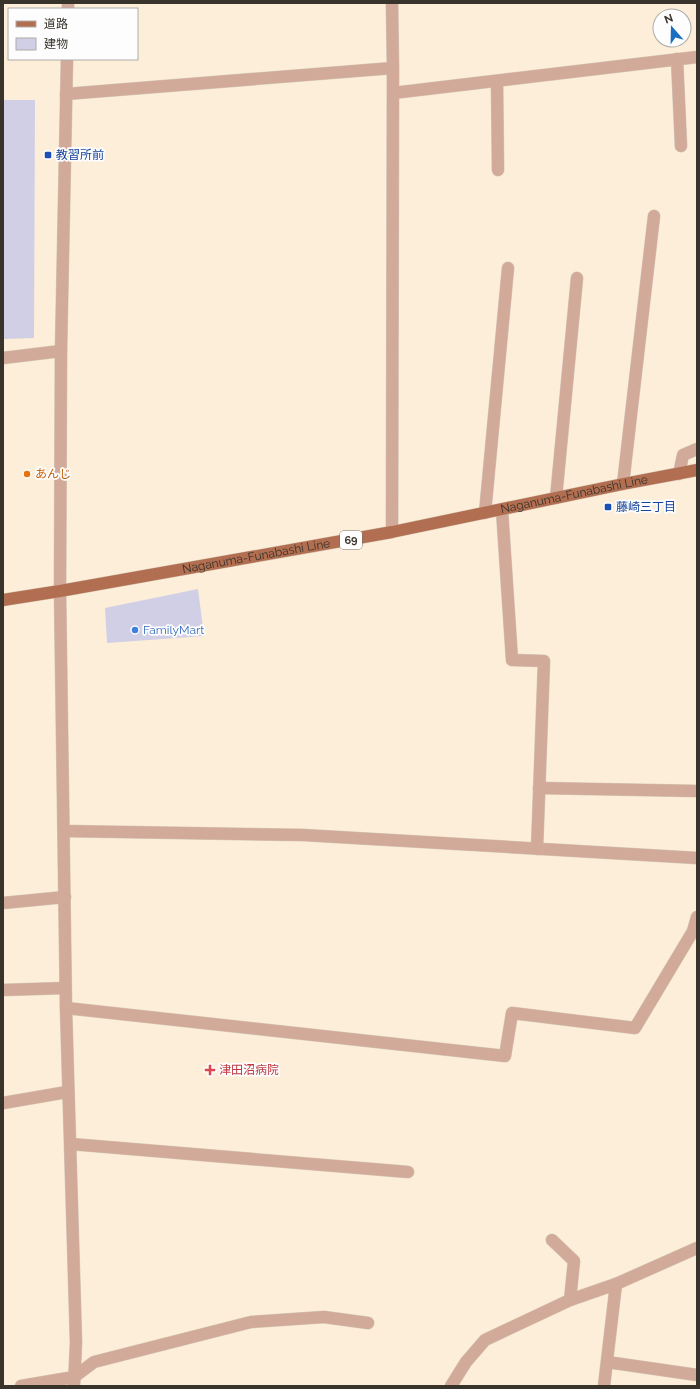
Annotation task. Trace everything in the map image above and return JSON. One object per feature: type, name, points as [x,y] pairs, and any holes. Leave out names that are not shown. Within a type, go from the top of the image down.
[{"type":"main road","name":"Naganuma-Funabashi Line","points":[[3,600],[392,532],[697,470]]},
{"type":"street","points":[[392,3],[392,532]]},
{"type":"street","points":[[393,93],[697,56]]},
{"type":"street","points":[[677,59],[681,146]]},
{"type":"street","points":[[67,60],[61,351],[60,591],[67,1092],[71,1144],[76,1342],[74,1381]]},
{"type":"street","points":[[66,94],[393,68]]},
{"type":"street","points":[[497,81],[498,170]]},
{"type":"street","points":[[623,484],[654,216]]},
{"type":"street","points":[[485,513],[508,268]]},
{"type":"street","points":[[556,498],[577,278]]},
{"type":"street","points":[[3,358],[61,351]]},
{"type":"street","points":[[679,474],[683,455],[697,449]]},
{"type":"street","points":[[502,510],[512,660],[544,661],[537,848]]},
{"type":"street","points":[[539,788],[697,791]]},
{"type":"street","points":[[64,831],[303,835],[697,858]]},
{"type":"street","points":[[3,903],[65,897]]},
{"type":"street","points":[[66,1008],[505,1056],[512,1013],[635,1028],[695,932],[697,917]]},
{"type":"street","points":[[3,990],[66,988]]},
{"type":"street","points":[[3,1103],[67,1092]]},
{"type":"street","points":[[71,1144],[408,1172]]},
{"type":"street","points":[[552,1240],[574,1261],[570,1300]]},
{"type":"street","points":[[451,1386],[466,1362],[485,1340],[570,1300],[616,1284],[697,1248]]},
{"type":"street","points":[[604,1386],[616,1284]]},
{"type":"street","points":[[21,1386],[74,1381],[94,1362],[251,1322],[324,1317],[368,1323]]},
{"type":"street","points":[[607,1362],[697,1375]]},
{"type":"building","points":[[3,100],[35,100],[34,338],[3,339]]},
{"type":"building","points":[[198,589],[204,636],[107,643],[105,608]]},
{"type":"place","name":"教習所前","points":[[48,155]]},
{"type":"place","name":"あんじ","points":[[27,474]]},
{"type":"place","name":"藤崎三丁目","points":[[608,507]]},
{"type":"place","name":"FamilyMart","points":[[135,630]]},
{"type":"place","name":"津田沼病院","points":[[210,1070]]}]
